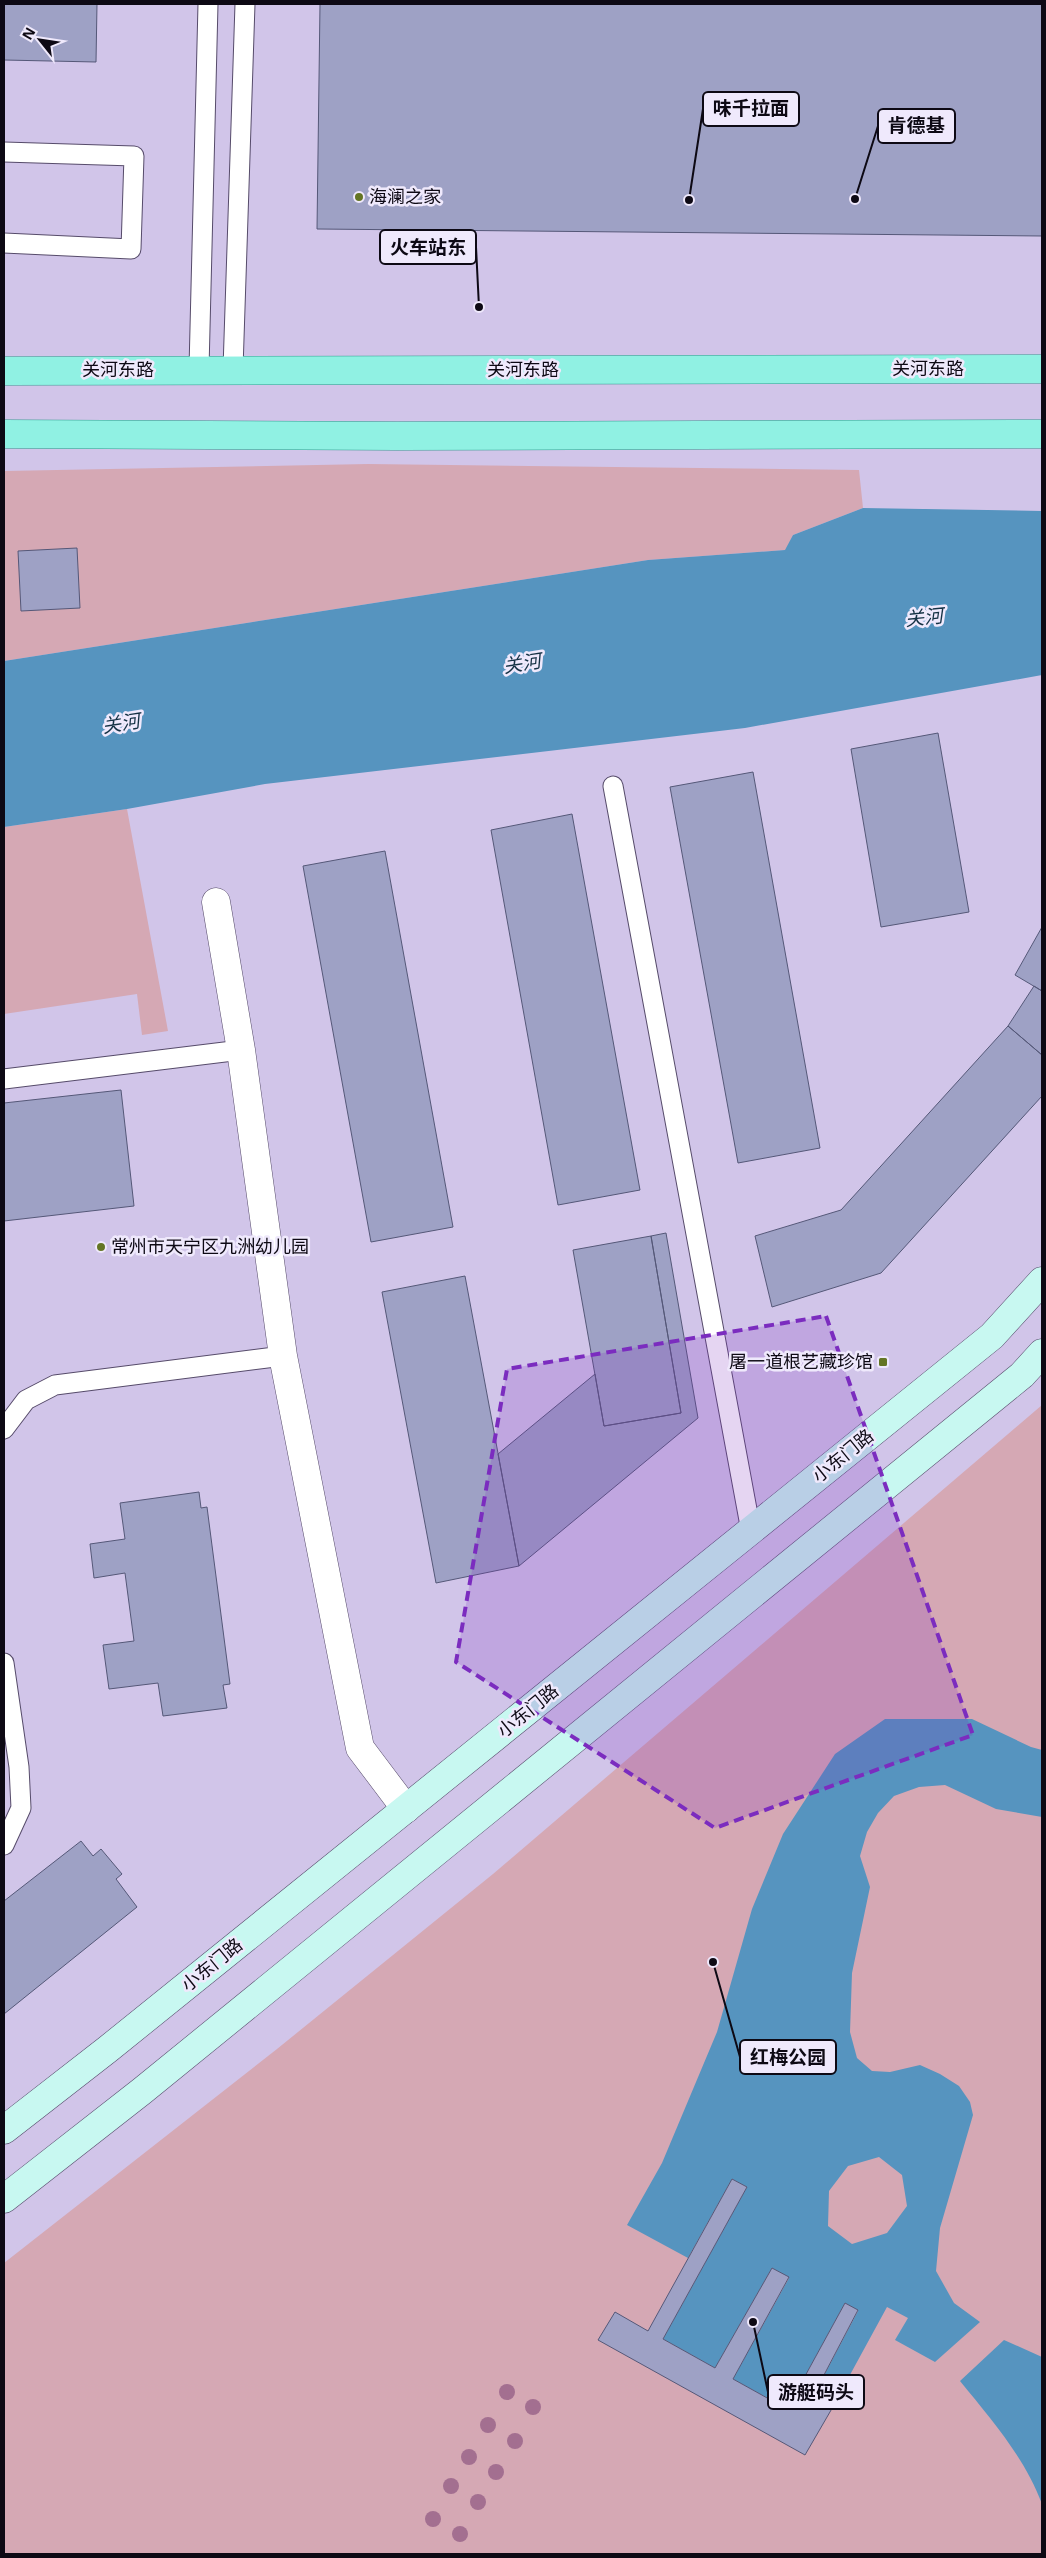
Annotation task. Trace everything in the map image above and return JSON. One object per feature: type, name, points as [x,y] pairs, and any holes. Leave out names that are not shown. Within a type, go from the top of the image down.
[{"type":"main road","name":"关河东路","points":[[4,371],[199,369],[1042,369]]},
{"type":"main road","points":[[4,434],[397,436],[1042,434]]},
{"type":"main road","name":"小东门路","points":[[4,2130],[108,2049],[992,1336],[1042,1281]]},
{"type":"main road","points":[[4,2199],[166,2073],[1006,1387],[1042,1353]]},
{"type":"street","points":[[216,902],[241,1050],[283,1356],[360,1748],[406,1809]]},
{"type":"lane","points":[[199,369],[208,4]]},
{"type":"lane","points":[[233,369],[245,4]]},
{"type":"lane","points":[[4,152],[134,156],[130,249],[4,243]]},
{"type":"lane","points":[[613,786],[750,1531]]},
{"type":"lane","points":[[4,1079],[241,1050]]},
{"type":"lane","points":[[4,1429],[26,1400],[54,1385],[283,1356]]},
{"type":"lane","points":[[4,1664],[19,1767],[21,1808],[4,1845]]},
{"type":"highlighted area","points":[[826,1316],[973,1735],[715,1828],[456,1662],[507,1369]]},
{"type":"shaded area","points":[[368,464],[859,470],[863,508],[793,535],[786,550],[648,560],[4,661],[4,471]]},
{"type":"shaded area","points":[[127,809],[168,1031],[142,1035],[137,994],[4,1014],[4,827]]},
{"type":"shaded area","points":[[1042,1405],[1042,2554],[4,2554],[4,2263],[277,2049],[493,1874]]},
{"type":"water","name":"关河","points":[[863,508],[1042,511],[1042,675],[745,728],[265,784],[127,809],[4,827],[4,661],[648,560],[785,550],[793,535]]},
{"type":"water","points":[[885,1719],[972,1719],[1031,1747],[1042,1750],[1042,1817],[996,1809],[945,1785],[919,1787],[894,1796],[878,1813],[867,1832],[860,1856],[870,1887],[852,1973],[850,2032],[857,2058],[872,2071],[890,2072],[920,2065],[940,2074],[959,2086],[970,2102],[973,2115],[940,2228],[936,2271],[954,2303],[980,2322],[935,2362],[895,2340],[908,2318],[887,2307],[839,2395],[820,2383],[858,2311],[845,2303],[787,2409],[733,2379],[789,2278],[772,2268],[715,2368],[663,2339],[747,2187],[732,2179],[688,2258],[627,2225],[662,2163],[717,2032],[752,1909],[783,1834],[835,1754]],"holes":[[[879,2157],[902,2175],[907,2206],[887,2233],[852,2244],[828,2226],[829,2191],[848,2166]]]},
{"type":"water","points":[[1004,2340],[1042,2357],[1042,2504],[1017,2455],[960,2381]]},
{"type":"building","points":[[4,4],[97,4],[96,62],[4,60]]},
{"type":"building","points":[[320,4],[1042,4],[1042,236],[317,229]]},
{"type":"building","points":[[77,548],[80,608],[21,611],[18,551]]},
{"type":"building","points":[[938,733],[969,912],[881,927],[851,749]]},
{"type":"building","points":[[753,772],[820,1148],[738,1163],[670,787]]},
{"type":"building","points":[[572,814],[640,1190],[558,1205],[491,830]]},
{"type":"building","points":[[385,851],[453,1227],[371,1242],[303,866]]},
{"type":"building","points":[[1042,927],[1042,991],[1015,975]]},
{"type":"building","points":[[1034,986],[1042,991],[1042,1055],[1008,1026]]},
{"type":"building","points":[[1008,1026],[1042,1055],[1042,1096],[881,1273],[772,1307],[755,1236],[841,1210]]},
{"type":"building","points":[[121,1090],[134,1206],[4,1221],[4,1103]]},
{"type":"building","points":[[666,1233],[698,1418],[519,1566],[498,1454],[595,1374],[604,1426],[681,1413],[651,1236]]},
{"type":"building","points":[[651,1236],[681,1413],[604,1426],[573,1250]]},
{"type":"building","points":[[465,1276],[519,1566],[436,1583],[382,1292]]},
{"type":"building","points":[[199,1492],[201,1508],[207,1507],[230,1684],[223,1685],[227,1708],[163,1716],[158,1683],[109,1689],[103,1645],[134,1641],[125,1573],[94,1578],[90,1544],[125,1539],[120,1503]]},
{"type":"building","points":[[81,1841],[93,1856],[101,1849],[122,1874],[116,1879],[137,1907],[4,2014],[4,1901]]},
{"type":"building","points":[[732,2179],[747,2187],[663,2339],[715,2368],[772,2268],[789,2277],[733,2379],[787,2409],[845,2303],[858,2310],[814,2394],[834,2405],[805,2455],[598,2340],[615,2312],[648,2331]]},
{"type":"place","name":"海澜之家","points":[[359,197]]},
{"type":"place","name":"肯德基","points":[[855,199]]},
{"type":"place","name":"味千拉面","points":[[689,200]]},
{"type":"place","name":"火车站东","points":[[479,307]]},
{"type":"place","name":"常州市天宁区九洲幼儿园","points":[[101,1247]]},
{"type":"place","name":"屠一道根艺藏珍馆","points":[[883,1362]]},
{"type":"place","name":"红梅公园","points":[[713,1962]]},
{"type":"place","name":"游艇码头","points":[[753,2322]]}]
